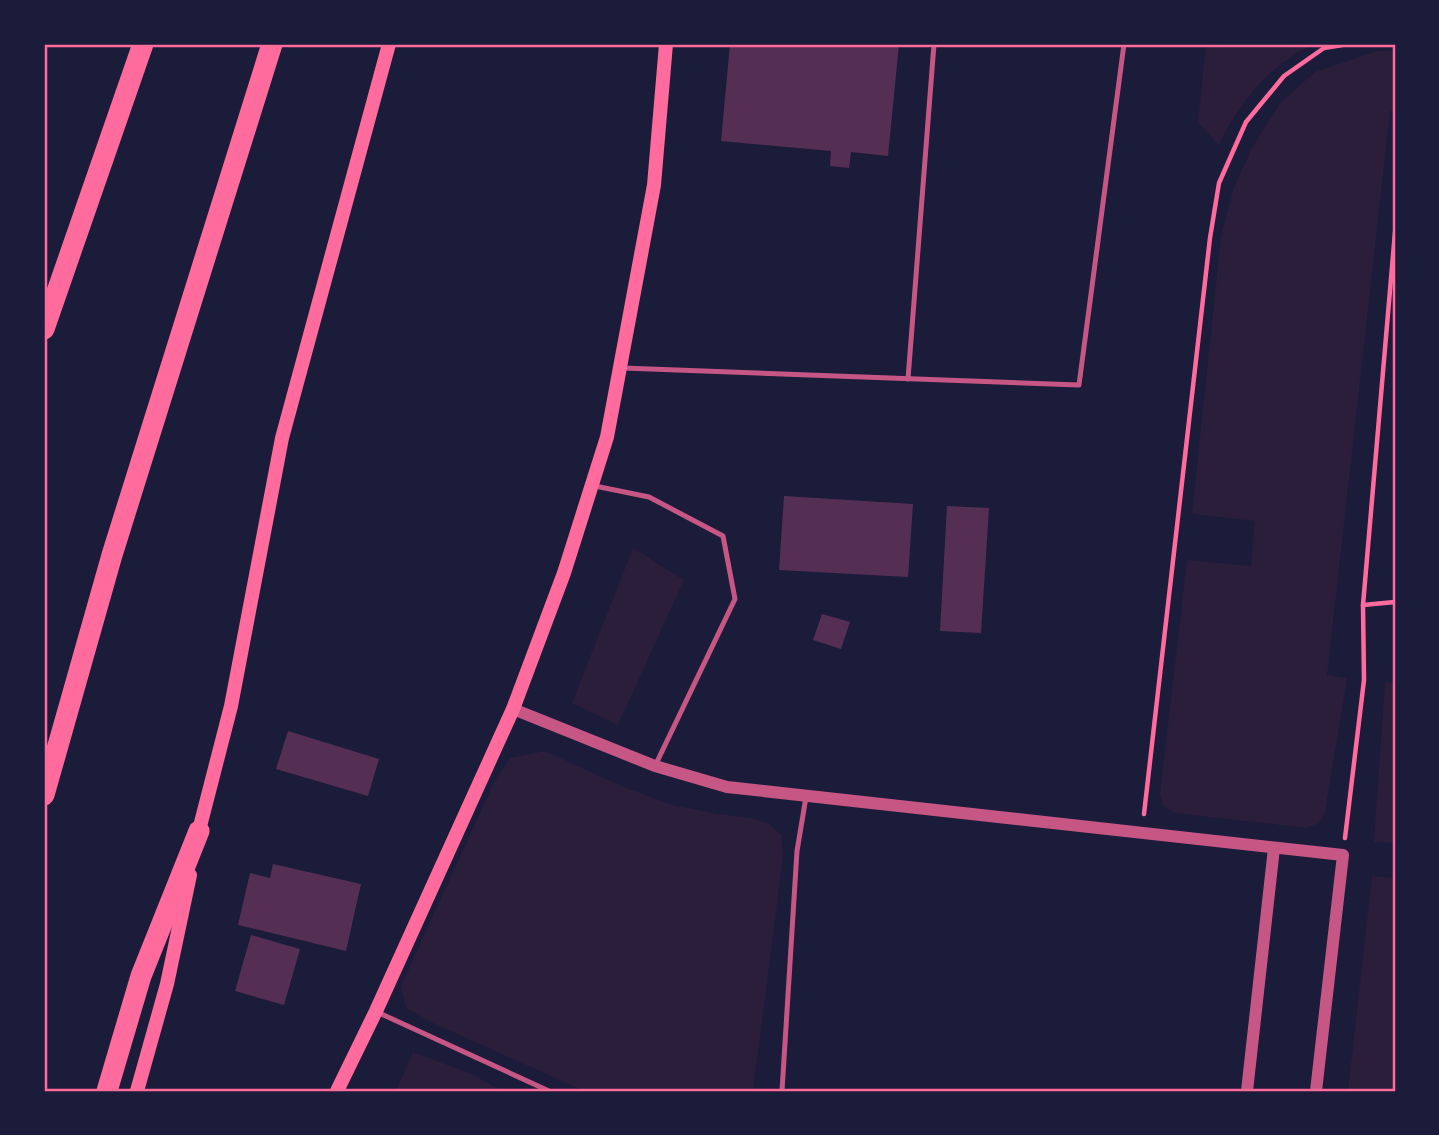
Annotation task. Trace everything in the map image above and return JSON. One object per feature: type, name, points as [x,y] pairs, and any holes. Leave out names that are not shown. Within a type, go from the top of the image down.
[{"type":"highway","points":[[44,329],[143,44]]},
{"type":"highway","points":[[44,795],[112,555],[272,44]]},
{"type":"highway","points":[[107,1091],[141,976],[199,831]]},
{"type":"main road","points":[[136,1091],[167,984],[199,831],[231,706],[282,438],[389,44]]},
{"type":"main road","points":[[337,1091],[513,709],[564,573],[607,437],[654,185],[666,44]]},
{"type":"street","points":[[513,709],[655,766],[727,787],[1343,855],[1316,1091]]},
{"type":"street","points":[[1247,1091],[1274,848]]},
{"type":"lane","points":[[908,379],[934,44]]},
{"type":"lane","points":[[620,368],[1079,384],[1124,44]]},
{"type":"lane","points":[[591,485],[649,497],[723,536],[735,599],[655,766]]},
{"type":"lane","points":[[782,1091],[797,852],[806,797]]},
{"type":"lane","points":[[376,1011],[545,1090]]},
{"type":"path","points":[[1142,832],[1210,238],[1219,183],[1246,122],[1284,76],[1324,48],[1348,44]]},
{"type":"path","points":[[1343,855],[1364,680],[1363,605],[1395,232]]},
{"type":"path","points":[[1363,605],[1395,602]]},
{"type":"shaded area","points":[[1206,44],[1315,44],[1284,62],[1258,86],[1236,114],[1219,145],[1198,122]]},
{"type":"shaded area","points":[[1377,51],[1395,51],[1395,112],[1390,111],[1327,675],[1347,678],[1325,813],[1319,823],[1307,828],[1174,813],[1163,805],[1160,794],[1187,560],[1251,566],[1255,521],[1192,514],[1221,237],[1234,187],[1252,148],[1281,102],[1315,72]]},
{"type":"shaded area","points":[[633,548],[684,580],[618,725],[572,703]]},
{"type":"shaded area","points":[[1385,682],[1395,683],[1395,843],[1374,842]]},
{"type":"shaded area","points":[[545,751],[624,787],[673,805],[751,818],[768,823],[781,835],[783,856],[753,1091],[584,1091],[431,1022],[406,1008],[401,986],[495,780],[510,758]]},
{"type":"shaded area","points":[[1372,876],[1395,878],[1395,1091],[1348,1091]]},
{"type":"shaded area","points":[[413,1052],[472,1074],[502,1091],[396,1091]]},
{"type":"building","points":[[730,44],[899,44],[888,156],[851,152],[849,168],[830,166],[831,151],[721,141]]},
{"type":"building","points":[[784,496],[913,504],[908,577],[779,570]]},
{"type":"building","points":[[947,506],[989,508],[981,633],[940,631]]},
{"type":"building","points":[[822,614],[850,622],[841,649],[813,640]]},
{"type":"building","points":[[288,731],[379,759],[368,796],[276,769]]},
{"type":"building","points":[[273,864],[361,884],[346,951],[238,925],[250,873],[270,878]]},
{"type":"building","points":[[251,935],[300,949],[284,1005],[235,991]]}]
